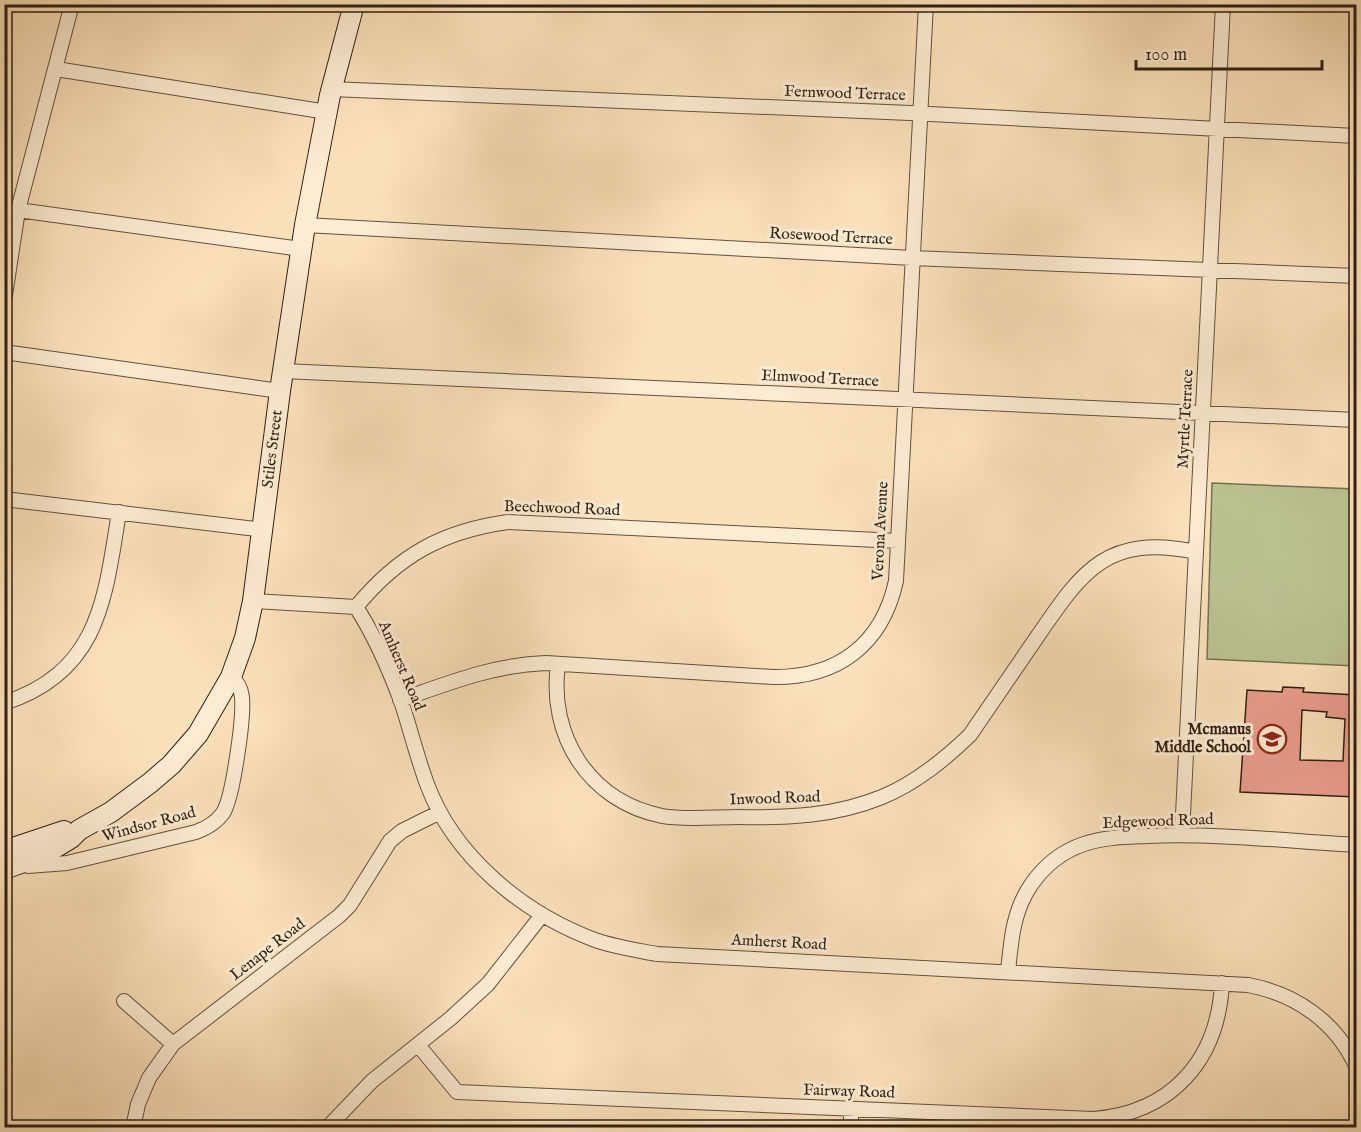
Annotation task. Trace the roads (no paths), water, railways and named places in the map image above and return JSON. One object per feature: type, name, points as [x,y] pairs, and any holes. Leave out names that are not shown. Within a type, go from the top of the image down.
[{"type":"main road","name":"Stiles Street","points":[[6,862],[67,830],[79,830],[131,799],[171,765],[198,734],[231,677],[245,638],[253,601],[264,530],[280,391],[305,225],[327,112],[354,4]]},
{"type":"street","points":[[4,302],[18,210],[72,4]]},
{"type":"street","name":"Verona Avenue","points":[[400,700],[483,671],[518,664],[558,664],[772,677],[802,676],[825,670],[856,652],[879,625],[893,592],[897,542],[926,4]]},
{"type":"street","name":"Myrtle Terrace","points":[[1182,835],[1222,4]]},
{"type":"street","points":[[56,69],[327,112]]},
{"type":"street","name":"Fernwood Terrace","points":[[332,90],[920,113],[1356,136]]},
{"type":"street","points":[[18,210],[301,249]]},
{"type":"street","name":"Rosewood Terrace","points":[[305,225],[912,258],[1356,276]]},
{"type":"street","points":[[4,352],[280,391]]},
{"type":"street","name":"Elmwood Terrace","points":[[283,371],[1356,420]]},
{"type":"street","points":[[4,499],[264,530]]},
{"type":"street","points":[[4,703],[54,678],[71,662],[85,643],[104,599],[119,512]]},
{"type":"street","name":"Beechwood Road","points":[[356,607],[387,573],[424,548],[464,530],[508,522],[897,542]]},
{"type":"street","name":"Inwood Road","points":[[558,664],[557,704],[568,743],[591,777],[624,802],[639,810],[664,816],[780,818],[831,813],[883,796],[907,785],[951,753],[970,735],[1067,593],[1091,569],[1122,552],[1144,547],[1168,547],[1196,552]]},
{"type":"street","points":[[253,601],[356,607]]},
{"type":"street","name":"Amherst Road","points":[[356,607],[370,629],[400,700],[427,785],[440,812],[468,852],[495,881],[518,900],[570,930],[597,941],[657,954],[1222,983],[1263,988],[1304,1005],[1327,1024],[1337,1035],[1356,1066]]},
{"type":"street","name":"Windsor Road","points":[[6,862],[67,863],[196,832],[208,827],[218,819],[227,805],[232,787],[242,706],[239,686],[231,677]]},
{"type":"street","name":"Lenape Road","points":[[133,1128],[138,1104],[149,1078],[174,1044],[339,916],[350,905],[390,841],[402,831],[440,812]]},
{"type":"street","name":"Edgewood Road","points":[[1008,972],[1012,932],[1019,905],[1037,876],[1054,860],[1073,848],[1095,841],[1182,835],[1356,845]]},
{"type":"street","points":[[327,1128],[372,1081],[451,1018],[488,984],[542,915]]},
{"type":"street","name":"Fairway Road","points":[[418,1045],[456,1092],[1093,1119],[1139,1110],[1164,1097],[1194,1068],[1202,1057],[1214,1031],[1221,1004],[1222,983]]},
{"type":"street","points":[[124,1001],[174,1044]]},
{"type":"street","points":[[851,1109],[851,1128]]},
{"type":"place","name":"Mcmanus Middle School","points":[[1272,739]]}]
